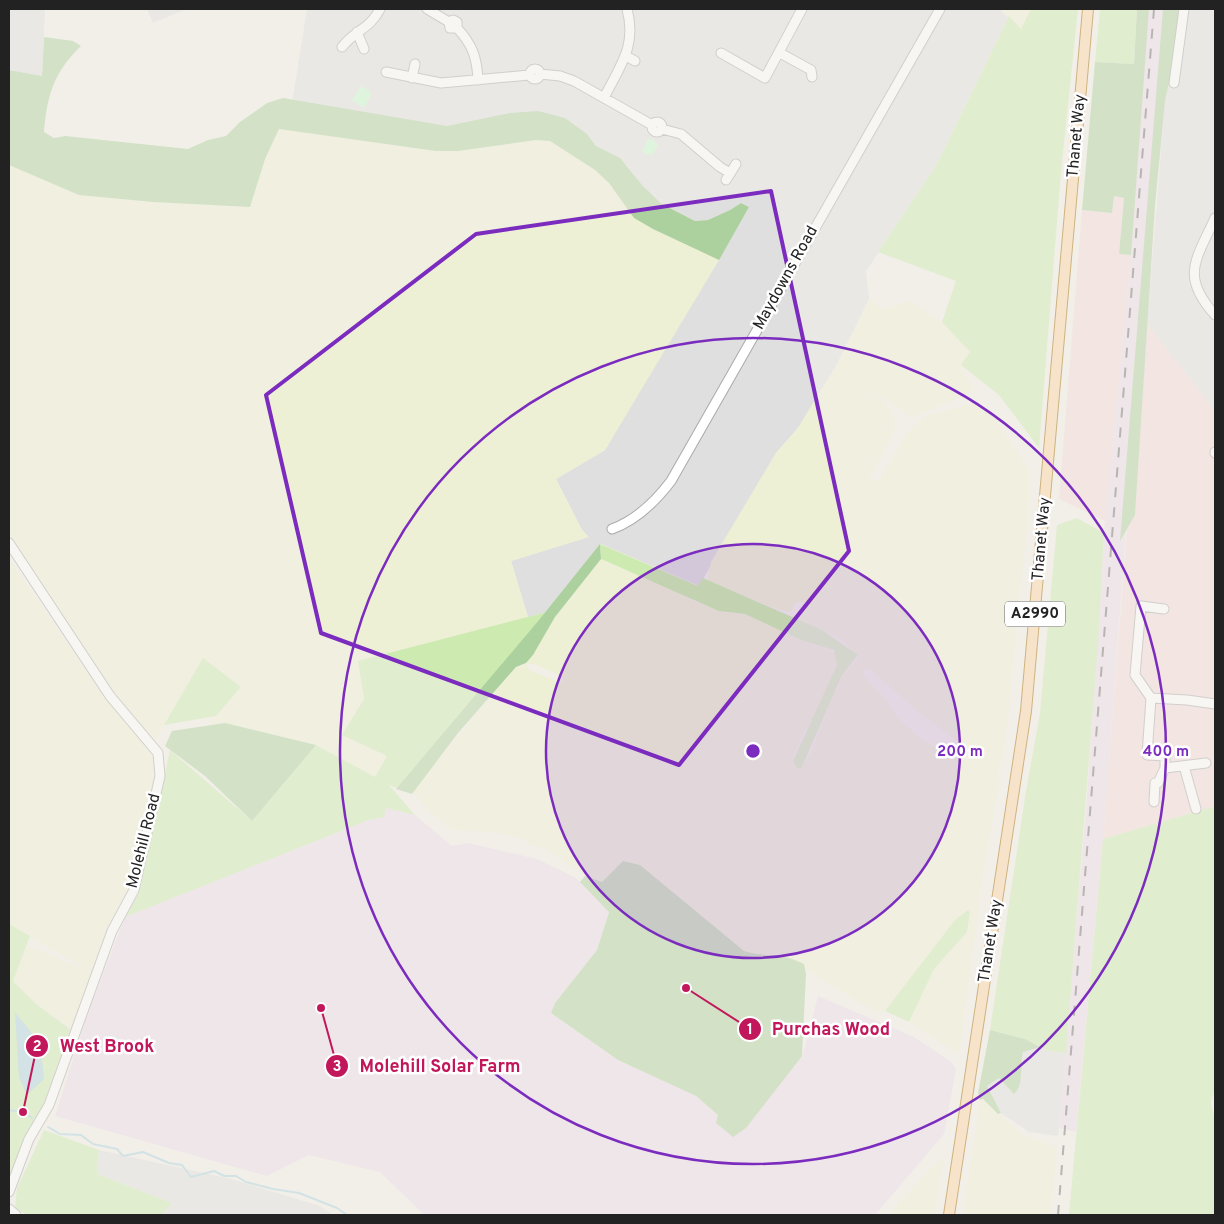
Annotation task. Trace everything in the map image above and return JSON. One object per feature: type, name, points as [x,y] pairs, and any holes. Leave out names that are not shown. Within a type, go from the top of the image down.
[{"type":"main road","name":"Thanet Way","points":[[949,1215],[1026,711],[1088,9]]},
{"type":"street","points":[[342,47],[357,32],[372,23],[380,9]]},
{"type":"street","points":[[427,9],[453,25],[468,40],[475,54],[478,80]]},
{"type":"street","points":[[604,98],[626,56],[631,27],[627,9]]},
{"type":"street","points":[[721,53],[765,78],[802,9]]},
{"type":"street","name":"Maydowns Road","points":[[612,529],[628,524],[648,507],[671,481],[940,9]]},
{"type":"street","points":[[1174,84],[1182,63],[1184,9]]},
{"type":"street","points":[[357,32],[364,49]]},
{"type":"street","points":[[780,53],[811,70],[812,77]]},
{"type":"street","points":[[626,56],[635,61]]},
{"type":"street","points":[[412,78],[416,64]]},
{"type":"street","points":[[386,72],[442,83],[529,75],[534,69],[540,74],[560,76],[652,125],[659,123],[662,129],[681,134],[720,167],[731,172]]},
{"type":"street","points":[[1215,218],[1198,255],[1194,275],[1194,286],[1215,315]]},
{"type":"street","name":"Molehill Road","points":[[9,543],[110,696],[158,753],[160,776],[134,890],[112,931],[49,1106],[29,1139],[9,1192]]},
{"type":"street","points":[[1154,802],[1155,783],[1158,783],[1165,768],[1165,756],[1147,755],[1150,698],[1135,674],[1141,606],[1164,609]]},
{"type":"street","points":[[1150,698],[1215,704]]},
{"type":"street","points":[[1165,768],[1206,764]]},
{"type":"street","points":[[1184,766],[1196,810]]},
{"type":"street","points":[[9,1209],[16,1215]]},
{"type":"highlighted area","points":[[771,191],[849,551],[679,765],[321,633],[266,395],[476,234]]},
{"type":"shaded area","points":[[9,9],[45,9],[42,76],[9,70]]},
{"type":"shaded area","points":[[147,9],[186,9],[153,23]]},
{"type":"shaded area","points":[[307,9],[1003,9],[1002,11],[1009,16],[936,166],[866,271],[869,299],[836,366],[798,428],[776,453],[699,586],[601,544],[547,612],[528,617],[511,561],[588,537],[582,530],[556,479],[605,450],[749,207],[741,203],[708,220],[695,221],[663,204],[643,186],[627,166],[596,146],[587,134],[447,129],[292,103]]},
{"type":"shaded area","points":[[1137,9],[1181,9],[1175,56],[1165,101],[1155,205],[1135,515],[1126,531],[1103,839],[1076,1132],[1059,1128],[1087,797],[1105,521],[1131,255],[1139,65]]},
{"type":"shaded area","points":[[1181,9],[1215,9],[1215,411],[1147,324],[1165,101],[1175,56]]},
{"type":"shaded area","points":[[1114,196],[1124,198],[1119,254],[1131,255],[1105,521],[1059,499],[1082,210],[1112,213]]},
{"type":"shaded area","points":[[1147,324],[1215,411],[1215,806],[1103,839],[1127,529],[1135,515]]},
{"type":"shaded area","points":[[386,808],[415,815],[452,846],[468,843],[537,859],[576,878],[609,911],[597,950],[555,1003],[551,1013],[618,1060],[696,1096],[718,1115],[802,1057],[818,996],[914,1037],[950,1061],[956,1069],[944,1134],[875,1215],[424,1215],[380,1172],[309,1155],[267,1176],[55,1116],[87,1015],[125,917],[369,820],[383,817]]},
{"type":"shaded area","points":[[1025,1039],[1049,1051],[1066,1053],[1058,1136],[1029,1132],[1001,1113],[986,1086]]},
{"type":"shaded area","points":[[99,1150],[231,1179],[320,1206],[333,1215],[162,1215],[172,1203],[97,1174]]},
{"type":"green space","points":[[1003,9],[1031,9],[1021,29],[1001,11]]},
{"type":"green space","points":[[1031,9],[1078,9],[1061,172],[1039,448],[999,395],[961,365],[970,352],[942,322],[956,281],[878,252],[937,164],[1009,16],[1021,29]]},
{"type":"green space","points":[[1100,9],[1137,9],[1134,64],[1095,62]]},
{"type":"green space","points":[[1137,9],[1149,9],[1131,255],[1119,254],[1124,198],[1114,196],[1112,213],[1082,210],[1095,62],[1134,64]]},
{"type":"green space","points":[[1163,9],[1181,9],[1175,56],[1165,101],[1155,205],[1135,515],[1120,541]]},
{"type":"green space","points":[[44,37],[73,41],[81,46],[64,65],[50,95],[44,132],[54,138],[65,136],[188,149],[208,140],[226,136],[240,122],[267,103],[283,98],[447,126],[510,113],[538,111],[565,118],[587,134],[596,146],[620,158],[643,186],[662,204],[695,221],[708,220],[741,203],[749,207],[719,260],[634,218],[609,183],[595,170],[550,141],[536,140],[458,151],[436,151],[279,129],[265,159],[250,207],[153,202],[79,195],[9,165],[9,70],[42,76]]},
{"type":"green space","points":[[361,86],[370,91],[371,95],[364,108],[352,100]]},
{"type":"green space","points":[[279,129],[436,151],[458,151],[536,140],[550,141],[595,170],[609,183],[634,218],[719,260],[605,450],[556,479],[582,530],[589,537],[511,561],[528,617],[358,661],[364,699],[342,735],[387,756],[375,777],[316,745],[225,723],[208,725],[241,687],[203,658],[156,739],[152,739],[123,709],[29,571],[9,536],[9,165],[80,195],[153,202],[250,207],[265,159]]},
{"type":"green space","points":[[648,138],[655,141],[658,146],[652,155],[642,152]]},
{"type":"green space","points":[[869,299],[884,310],[909,301],[942,322],[970,352],[961,365],[974,391],[912,417],[873,392],[887,405],[896,423],[894,431],[869,479],[875,481],[881,478],[908,432],[927,415],[971,404],[984,407],[991,413],[1029,469],[1029,509],[1004,755],[997,775],[1000,781],[984,867],[961,1042],[959,1049],[955,1052],[909,1022],[934,969],[967,932],[970,912],[968,910],[955,920],[894,1002],[881,1013],[871,1009],[805,969],[804,964],[774,954],[759,955],[744,951],[623,862],[602,882],[585,876],[545,848],[531,846],[523,839],[494,832],[453,830],[432,814],[411,791],[516,667],[523,666],[533,655],[555,617],[601,559],[682,592],[694,601],[728,613],[745,614],[801,640],[837,652],[837,665],[814,720],[804,732],[794,756],[793,761],[796,767],[801,768],[811,753],[842,675],[860,657],[839,638],[799,620],[807,602],[796,602],[791,612],[777,609],[708,581],[708,577],[711,562],[776,453],[798,428],[836,366]],"holes":[[[526,663],[537,665],[561,676],[563,681],[559,682],[529,670]],[[868,668],[923,716],[968,749],[972,755],[971,758],[965,760],[953,757],[920,738],[898,718],[886,699],[864,676],[862,671]]]},
{"type":"green space","points":[[1077,518],[1104,533],[1098,644],[1066,1053],[1049,1051],[1025,1039],[990,1030],[1026,791],[1040,713],[1057,525]]},
{"type":"green space","points":[[600,544],[698,586],[703,578],[822,630],[858,655],[842,675],[801,769],[796,767],[793,761],[837,665],[834,650],[801,640],[745,614],[719,611],[601,559]]},
{"type":"green space","points":[[600,544],[601,559],[555,617],[533,655],[526,663],[516,667],[458,733],[412,794],[396,789],[539,620]]},
{"type":"green space","points":[[9,559],[100,689],[149,747],[157,765],[157,778],[132,890],[73,1030],[36,1004],[13,980],[22,956],[29,946],[80,968],[79,965],[9,925]]},
{"type":"green space","points":[[547,612],[397,788],[389,785],[415,815],[386,808],[384,817],[369,820],[125,917],[139,893],[170,750],[252,821],[316,745],[375,777],[387,756],[342,735],[364,699],[358,661]]},
{"type":"green space","points":[[203,658],[241,687],[216,716],[164,725]]},
{"type":"green space","points":[[225,723],[316,745],[252,821],[205,776],[165,746],[172,731]]},
{"type":"green space","points":[[1215,806],[1215,1088],[1211,1102],[1215,1121],[1215,1215],[1069,1215],[1103,839]]},
{"type":"green space","points":[[623,861],[640,865],[744,951],[781,956],[804,964],[806,974],[802,1056],[746,1128],[733,1137],[716,1123],[718,1115],[696,1096],[618,1060],[551,1013],[555,1003],[597,950],[609,912],[580,882],[585,876],[602,882]]},
{"type":"green space","points":[[968,910],[970,912],[967,932],[934,969],[909,1022],[885,1011],[955,920]]},
{"type":"green space","points":[[9,924],[30,936],[13,981],[36,1004],[70,1029],[47,1098],[9,1182]]},
{"type":"green space","points":[[990,1030],[1025,1039],[1040,1047],[1023,1052],[1021,1080],[1014,1094],[999,1078],[987,1086],[1001,1113],[998,1114],[983,1099],[980,1100],[978,1093]]},
{"type":"green space","points":[[983,1099],[1024,1136],[1057,1147],[1051,1215],[963,1215],[980,1100]]},
{"type":"green space","points":[[44,1130],[99,1150],[97,1174],[172,1203],[162,1215],[27,1215],[15,1208],[17,1188]]},
{"type":"green space","points":[[944,1156],[935,1215],[888,1215],[929,1170]]},
{"type":"water","points":[[15,1013],[37,1043],[43,1068],[44,1079],[27,1095],[19,1078]]},
{"type":"waterway","points":[[9,1110],[23,1112],[32,1118]]},
{"type":"waterway","points":[[48,1127],[60,1134],[81,1135],[93,1144],[117,1149],[123,1156],[143,1152],[169,1163],[182,1165],[191,1177],[214,1171],[224,1176],[236,1176],[246,1182],[299,1193],[337,1208],[347,1215]]},
{"type":"railway","points":[[1058,1215],[1154,9]]},
{"type":"place","name":"Purchas Wood","points":[[686,988]]},
{"type":"place","name":"Molehill Solar Farm","points":[[321,1008]]},
{"type":"place","name":"West Brook","points":[[23,1112]]}]
